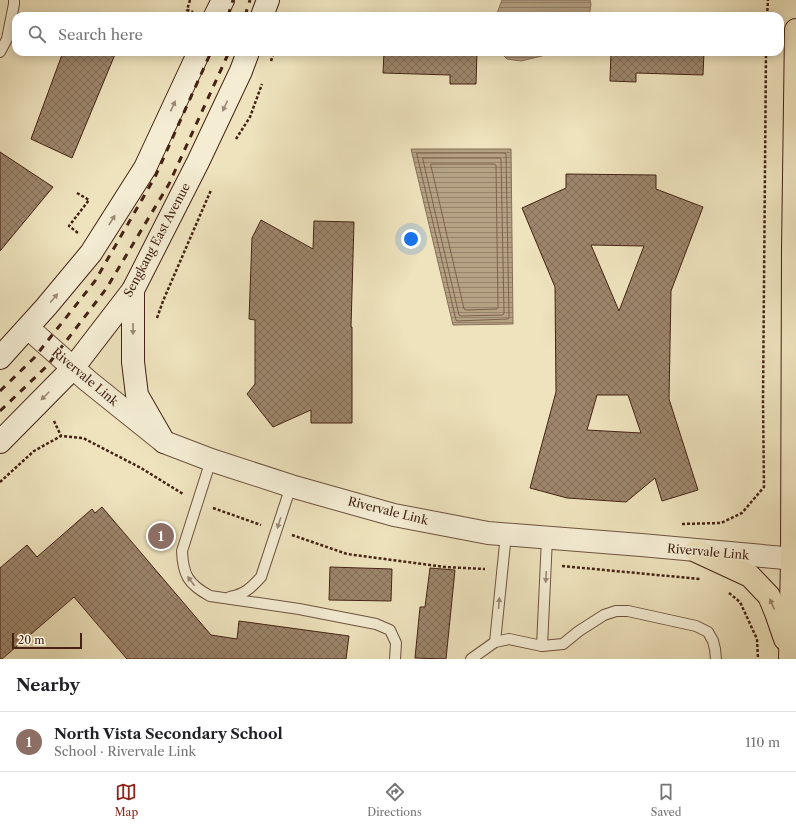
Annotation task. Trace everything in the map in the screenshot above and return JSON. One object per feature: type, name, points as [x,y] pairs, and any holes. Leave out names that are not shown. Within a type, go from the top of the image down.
[{"type":"main road","points":[[209,12],[222,0]]},
{"type":"main road","points":[[264,12],[268,0]]},
{"type":"main road","points":[[790,656],[794,559],[793,258],[796,30]]},
{"type":"main road","points":[[0,358],[28,328],[91,253],[145,168],[196,56]]},
{"type":"main road","name":"Sengkang East Avenue","points":[[0,442],[73,368],[133,290],[198,162],[241,71],[247,56]]},
{"type":"main road","points":[[133,290],[133,362],[137,395],[164,442]]},
{"type":"main road","name":"Rivervale Link","points":[[28,328],[73,368],[164,442],[211,460],[291,486],[394,515],[488,533],[794,559]]},
{"type":"main road","points":[[696,551],[750,576],[765,592],[776,613],[790,656]]},
{"type":"lane","points":[[12,12],[14,0]]},
{"type":"lane","points":[[0,52],[7,39],[12,14]]},
{"type":"lane","points":[[211,460],[182,551],[183,565],[188,578],[198,589],[210,596],[299,609],[376,624],[390,630],[396,643],[395,659]]},
{"type":"lane","points":[[224,598],[239,596],[251,588],[261,577],[291,486]]},
{"type":"lane","points":[[495,642],[506,534]]},
{"type":"lane","points":[[542,646],[547,538]]},
{"type":"lane","points":[[471,659],[495,642],[510,639],[542,646],[562,644],[604,615],[616,611],[628,611],[696,626],[708,632],[713,641],[716,659]]},
{"type":"path","points":[[190,0],[187,10],[195,12]]},
{"type":"path","points":[[767,12],[768,0]]},
{"type":"path","points":[[269,66],[273,56]]},
{"type":"path","points":[[675,524],[721,523],[742,513],[764,486],[763,401],[766,56]]},
{"type":"path","points":[[236,140],[250,117],[264,81]]},
{"type":"path","points":[[157,319],[162,300],[213,187]]},
{"type":"path","points":[[77,193],[89,200],[68,226],[80,235]]},
{"type":"path","points":[[53,420],[61,436]]},
{"type":"path","points":[[546,565],[705,580]]},
{"type":"path","points":[[724,589],[740,602],[758,639],[758,659]]},
{"type":"water","points":[[502,0],[590,0],[591,4],[590,12],[498,12]]},
{"type":"water","points":[[504,56],[542,56],[521,61],[507,59]]},
{"type":"water","points":[[411,149],[511,149],[513,324],[453,325]]},
{"type":"building","points":[[62,56],[114,56],[72,158],[31,139]]},
{"type":"building","points":[[384,56],[477,56],[476,84],[450,84],[450,75],[383,73]]},
{"type":"building","points":[[611,56],[704,56],[703,75],[636,73],[636,82],[610,81]]},
{"type":"building","points":[[0,152],[53,187],[0,251]]},
{"type":"building","points":[[566,174],[656,175],[656,189],[703,207],[671,291],[669,399],[698,490],[662,501],[655,478],[626,502],[567,498],[530,488],[556,392],[555,287],[522,208],[566,188]],"holes":[[[591,245],[644,246],[619,311]],[[597,395],[628,395],[641,433],[587,430]]]},
{"type":"building","points":[[261,220],[313,249],[314,221],[354,222],[351,327],[352,423],[311,423],[311,410],[273,427],[247,394],[255,384],[255,320],[249,319],[252,238]]},
{"type":"building","points":[[102,507],[211,635],[237,639],[239,621],[349,636],[346,659],[127,659],[74,597],[2,659],[0,659],[0,568],[27,545],[37,557],[92,509],[95,513]]},
{"type":"building","points":[[330,567],[392,569],[391,601],[329,600]]},
{"type":"building","points":[[430,568],[455,570],[446,659],[415,658],[420,607],[425,607]]},
{"type":"railway","points":[[229,12],[233,0]]},
{"type":"railway","points":[[246,12],[250,0]]},
{"type":"railway","points":[[0,391],[34,358],[95,281],[155,177],[209,56]]},
{"type":"railway","points":[[0,411],[47,366],[106,289],[169,184],[227,56]]},
{"type":"place","name":"North Vista Secondary School","points":[[161,536]]}]
